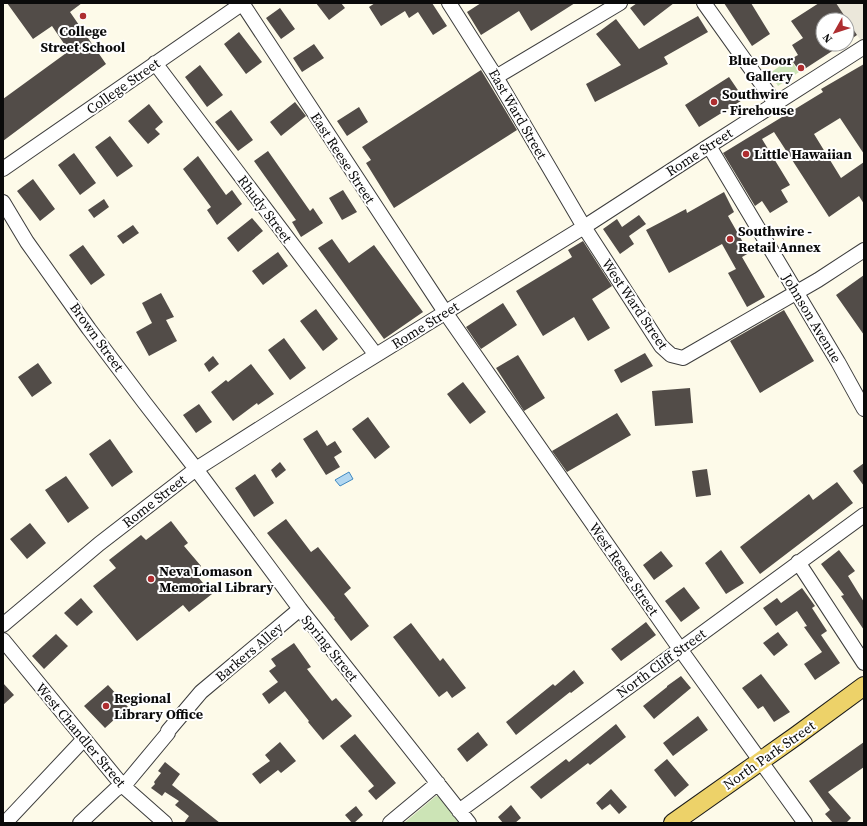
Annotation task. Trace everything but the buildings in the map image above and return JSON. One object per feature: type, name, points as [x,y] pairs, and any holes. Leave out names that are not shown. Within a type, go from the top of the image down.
[{"type":"main road","name":"North Park Street","points":[[673,823],[864,686]]},
{"type":"street","name":"College Street","points":[[3,169],[155,63],[225,8],[243,3]]},
{"type":"street","name":"East Reese Street","points":[[243,3],[445,312]]},
{"type":"street","name":"East Ward Street","points":[[449,3],[496,77],[584,227]]},
{"type":"street","points":[[496,77],[620,3]]},
{"type":"street","points":[[704,3],[776,104]]},
{"type":"street","name":"Rome Street","points":[[3,625],[99,544],[196,469],[376,355],[584,227],[864,47]]},
{"type":"street","name":"Rhudy Street","points":[[155,63],[376,355]]},
{"type":"street","name":"Johnson Avenue","points":[[709,146],[838,362],[864,410]]},
{"type":"street","name":"Brown Street","points":[[3,202],[27,242],[85,322],[196,469]]},
{"type":"street","name":"West Ward Street","points":[[584,227],[660,346],[671,355],[683,358],[796,293],[864,250]]},
{"type":"street","name":"West Reese Street","points":[[445,312],[680,649],[805,823]]},
{"type":"street","name":"Spring Street","points":[[196,469],[300,609],[469,823]]},
{"type":"street","name":"North Cliff Street","points":[[459,811],[864,515]]},
{"type":"street","points":[[798,562],[864,664]]},
{"type":"street","name":"Barkers Alley","points":[[80,823],[128,781],[201,692],[300,609]]},
{"type":"street","name":"West Chandler Street","points":[[3,640],[122,785],[165,823]]},
{"type":"street","points":[[5,823],[84,739]]},
{"type":"street","points":[[390,823],[438,783]]},
{"type":"green space","points":[[790,59],[799,72],[778,86],[770,73]]},
{"type":"green space","points":[[436,796],[441,797],[461,823],[404,823]]},
{"type":"shaded area","points":[[836,3],[864,3],[864,45],[855,32],[855,12],[842,12]]},
{"type":"water","points":[[349,472],[353,479],[340,486],[335,480]]},
{"type":"place","name":"College Street School","points":[[83,16]]},
{"type":"place","name":"Blue Door Gallery","points":[[801,68]]},
{"type":"place","name":"Southwire - Firehouse","points":[[714,102]]},
{"type":"place","name":"Little Hawaiian","points":[[746,154]]},
{"type":"place","name":"Southwire - Retail Annex","points":[[730,239]]},
{"type":"place","name":"Neva Lomason Memorial Library","points":[[151,579]]},
{"type":"place","name":"Regional Library Office","points":[[106,706]]}]
